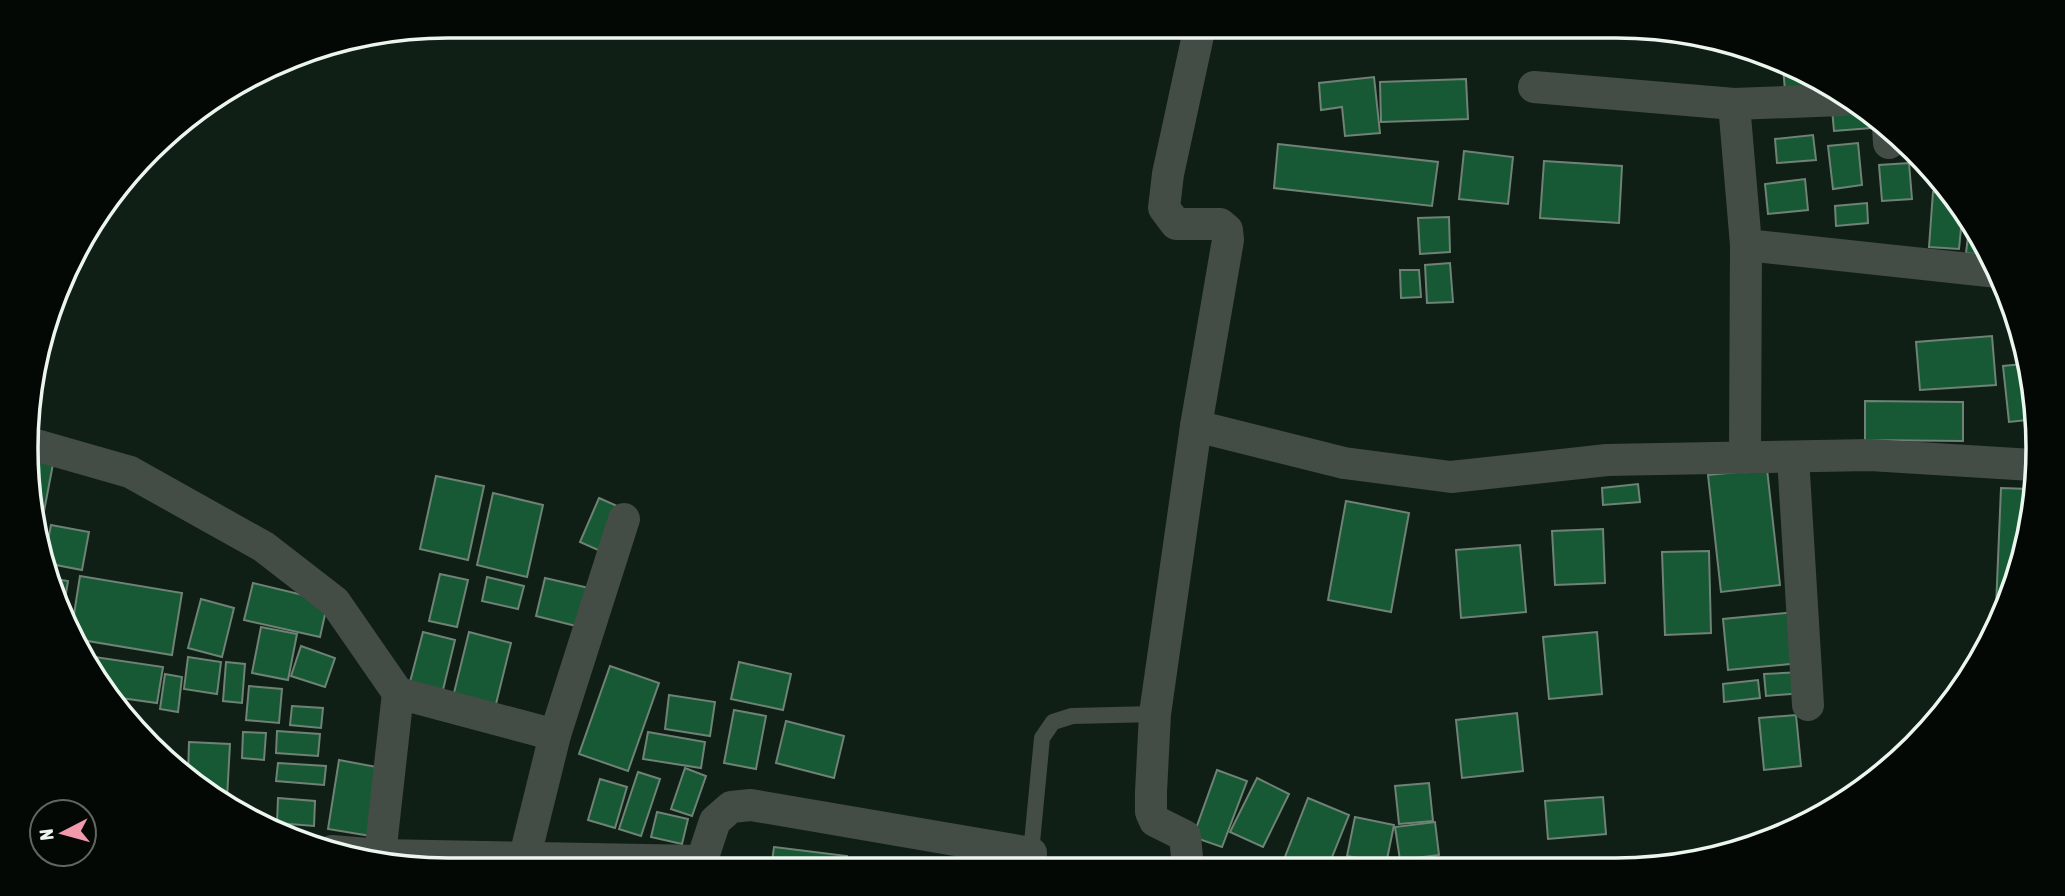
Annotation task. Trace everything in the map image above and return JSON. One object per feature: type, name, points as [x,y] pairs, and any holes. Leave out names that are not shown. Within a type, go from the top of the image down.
[{"type":"street","points":[[1187,858],[1185,836],[1155,821],[1151,812],[1155,714],[1196,426],[1228,240],[1227,230],[1220,224],[1176,224],[1164,208],[1168,174],[1197,38]]},
{"type":"street","points":[[1534,86],[1734,103],[1833,100]]},
{"type":"street","points":[[1734,103],[1746,245],[1745,458]]},
{"type":"street","points":[[1746,245],[1986,271]]},
{"type":"street","points":[[1196,426],[1344,463],[1451,477],[1607,460],[1870,456],[2026,465]]},
{"type":"street","points":[[38,446],[130,472],[264,547],[335,603],[398,693],[555,735]]},
{"type":"street","points":[[1793,457],[1808,705]]},
{"type":"street","points":[[525,856],[555,735],[624,519]]},
{"type":"street","points":[[380,852],[398,693]]},
{"type":"street","points":[[702,858],[715,821],[731,807],[751,805],[1015,858]]},
{"type":"street","points":[[405,855],[552,858]]},
{"type":"lane","points":[[1030,858],[1042,737],[1054,722],[1072,716],[1155,714]]},
{"type":"building","points":[[1784,74],[1812,88],[1785,91]]},
{"type":"building","points":[[1374,77],[1380,133],[1345,136],[1342,107],[1321,110],[1319,83]]},
{"type":"building","points":[[1466,79],[1468,119],[1381,122],[1380,82]]},
{"type":"building","points":[[1845,108],[1871,128],[1834,131],[1832,109]]},
{"type":"building","points":[[1813,135],[1816,160],[1777,163],[1775,139]]},
{"type":"building","points":[[1858,143],[1862,185],[1833,189],[1828,146]]},
{"type":"building","points":[[1278,144],[1438,162],[1432,206],[1274,188]]},
{"type":"building","points":[[1464,151],[1513,157],[1508,204],[1459,199]]},
{"type":"building","points":[[1544,161],[1622,166],[1619,223],[1540,218]]},
{"type":"building","points":[[1909,163],[1912,199],[1882,201],[1879,165]]},
{"type":"building","points":[[1805,179],[1808,210],[1768,214],[1765,184]]},
{"type":"building","points":[[1933,192],[1937,192],[1961,226],[1959,249],[1929,247]]},
{"type":"building","points":[[1867,203],[1868,223],[1836,226],[1835,206]]},
{"type":"building","points":[[1449,217],[1450,252],[1420,254],[1418,218]]},
{"type":"building","points":[[1968,237],[1978,254],[1966,253]]},
{"type":"building","points":[[1450,263],[1453,302],[1427,303],[1425,265]]},
{"type":"building","points":[[1400,270],[1419,270],[1421,297],[1401,298]]},
{"type":"building","points":[[1992,336],[1996,385],[1920,390],[1916,342]]},
{"type":"building","points":[[2018,364],[2026,420],[2009,422],[2003,366]]},
{"type":"building","points":[[1865,401],[1963,402],[1963,441],[1865,440]]},
{"type":"building","points":[[38,461],[53,464],[44,513]]},
{"type":"building","points":[[1767,469],[1780,585],[1721,592],[1708,475]]},
{"type":"building","points":[[436,476],[484,486],[468,560],[420,549]]},
{"type":"building","points":[[1638,484],[1640,502],[1603,505],[1602,488]]},
{"type":"building","points":[[2001,488],[2024,489],[2013,554],[1996,602]]},
{"type":"building","points":[[493,493],[543,505],[527,577],[477,565]]},
{"type":"building","points":[[599,498],[626,510],[607,554],[580,542]]},
{"type":"building","points":[[1346,501],[1409,513],[1391,612],[1328,600]]},
{"type":"building","points":[[51,525],[89,532],[82,570],[55,565],[48,538]]},
{"type":"building","points":[[1603,529],[1605,583],[1555,585],[1552,531]]},
{"type":"building","points":[[1520,545],[1526,612],[1461,618],[1456,550]]},
{"type":"building","points":[[1709,551],[1711,633],[1665,635],[1662,552]]},
{"type":"building","points":[[440,574],[468,580],[457,627],[429,621]]},
{"type":"building","points":[[80,576],[182,593],[172,655],[87,641],[74,614]]},
{"type":"building","points":[[487,577],[524,586],[518,609],[482,601]]},
{"type":"building","points":[[545,578],[589,588],[580,627],[536,616]]},
{"type":"building","points":[[60,580],[68,581],[66,594]]},
{"type":"building","points":[[253,583],[328,601],[320,637],[244,620]]},
{"type":"building","points":[[201,599],[234,608],[222,657],[188,648]]},
{"type":"building","points":[[1795,612],[1800,663],[1728,670],[1723,619]]},
{"type":"building","points":[[261,627],[297,634],[288,680],[252,673]]},
{"type":"building","points":[[423,632],[455,640],[442,694],[409,686]]},
{"type":"building","points":[[469,632],[511,643],[494,712],[452,701]]},
{"type":"building","points":[[1597,632],[1602,694],[1549,699],[1543,637]]},
{"type":"building","points":[[301,646],[335,658],[325,687],[291,676]]},
{"type":"building","points":[[96,657],[163,667],[157,703],[124,698]]},
{"type":"building","points":[[188,657],[221,662],[217,694],[184,689]]},
{"type":"building","points":[[226,662],[245,664],[242,703],[223,701]]},
{"type":"building","points":[[739,662],[791,674],[783,710],[731,699]]},
{"type":"building","points":[[610,666],[659,683],[628,771],[579,754]]},
{"type":"building","points":[[1801,672],[1803,693],[1766,696],[1764,674]]},
{"type":"building","points":[[165,674],[182,677],[178,712],[160,709]]},
{"type":"building","points":[[1758,680],[1760,698],[1724,702],[1723,684]]},
{"type":"building","points":[[249,686],[282,689],[279,723],[246,720]]},
{"type":"building","points":[[669,695],[715,702],[710,736],[665,729]]},
{"type":"building","points":[[292,706],[323,708],[321,728],[290,725]]},
{"type":"building","points":[[734,710],[766,716],[756,769],[724,763]]},
{"type":"building","points":[[1517,713],[1523,771],[1462,778],[1456,720]]},
{"type":"building","points":[[1796,715],[1801,766],[1764,770],[1759,718]]},
{"type":"building","points":[[786,721],[844,736],[834,778],[776,763]]},
{"type":"building","points":[[277,731],[320,734],[318,756],[276,753]]},
{"type":"building","points":[[243,732],[266,733],[264,760],[242,758]]},
{"type":"building","points":[[648,732],[705,742],[701,768],[643,759]]},
{"type":"building","points":[[189,742],[230,744],[227,793],[199,773],[188,764]]},
{"type":"building","points":[[339,760],[382,768],[371,836],[328,829]]},
{"type":"building","points":[[278,763],[326,766],[324,785],[276,781]]},
{"type":"building","points":[[685,768],[706,776],[692,816],[671,809]]},
{"type":"building","points":[[1217,770],[1247,781],[1222,847],[1193,837]]},
{"type":"building","points":[[638,772],[660,779],[641,836],[619,829]]},
{"type":"building","points":[[1257,778],[1289,794],[1263,847],[1230,832]]},
{"type":"building","points":[[600,779],[627,787],[615,828],[588,820]]},
{"type":"building","points":[[1429,783],[1433,821],[1399,824],[1395,786]]},
{"type":"building","points":[[1603,797],[1606,834],[1548,839],[1545,801]]},
{"type":"building","points":[[278,798],[315,801],[314,826],[286,824],[277,820]]},
{"type":"building","points":[[1308,798],[1349,815],[1332,858],[1285,858]]},
{"type":"building","points":[[657,812],[688,819],[682,844],[651,837]]},
{"type":"building","points":[[1355,817],[1394,825],[1387,858],[1347,856]]},
{"type":"building","points":[[1435,822],[1439,855],[1400,858],[1395,827]]},
{"type":"building","points":[[774,847],[847,856],[847,858],[772,858]]}]
